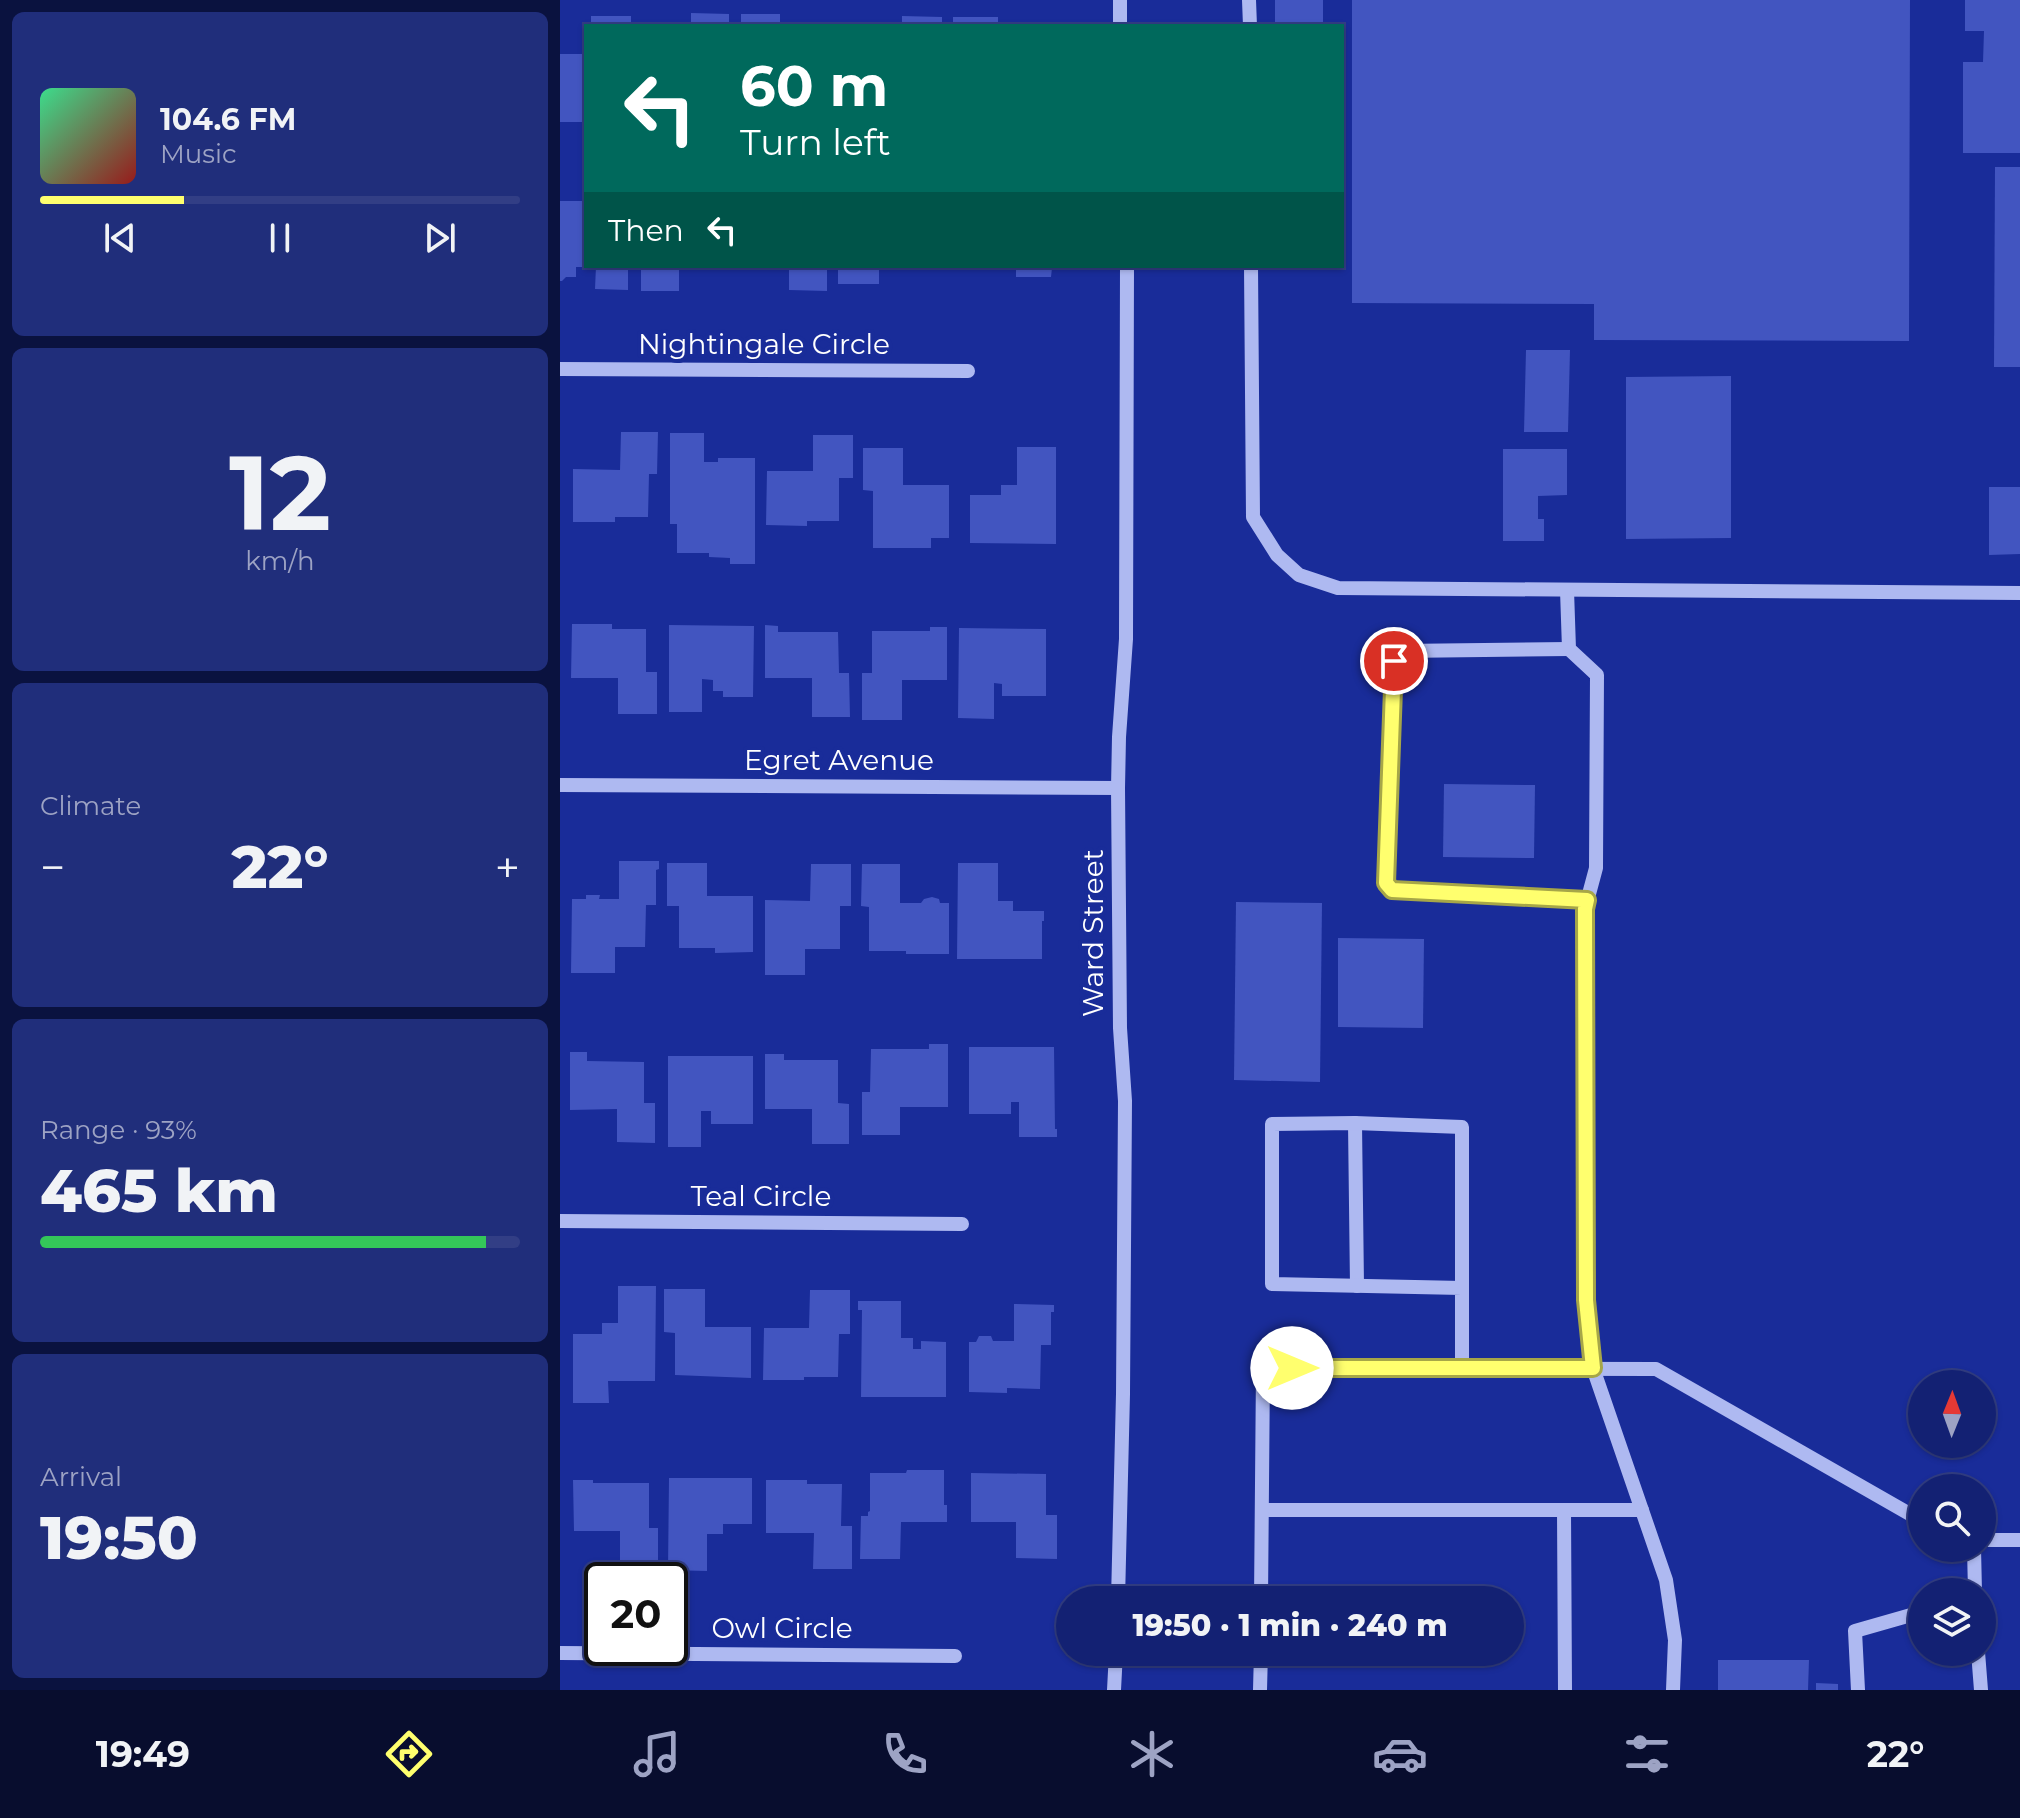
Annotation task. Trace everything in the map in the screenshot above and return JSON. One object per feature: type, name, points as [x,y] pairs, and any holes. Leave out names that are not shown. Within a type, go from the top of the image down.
[{"type":"street","points":[[1120,0],[1120,24]]},
{"type":"street","points":[[1249,0],[1250,24]]},
{"type":"street","name":"Ward Street","points":[[1118,1586],[1125,1117],[1120,1028],[1118,788],[1126,639],[1127,268]]},
{"type":"street","points":[[1251,268],[1253,517],[1277,555],[1299,575],[1338,588],[2020,593]]},
{"type":"street","name":"Nightingale Circle","points":[[560,369],[968,371]]},
{"type":"street","points":[[1567,590],[1569,649]]},
{"type":"street","points":[[1587,900],[1392,890],[1386,883],[1394,661],[1400,651],[1569,649],[1597,675],[1596,868],[1585,909],[1586,1284],[1593,1368],[1666,1580],[1675,1640],[1673,1690]]},
{"type":"street","name":"Egret Avenue","points":[[560,785],[1118,788]]},
{"type":"street","points":[[1355,1123],[1357,1286]]},
{"type":"street","points":[[1462,1288],[1272,1284],[1272,1124],[1462,1127],[1462,1288],[1462,1368]]},
{"type":"street","name":"Teal Circle","points":[[560,1221],[962,1224]]},
{"type":"street","points":[[1261,1586],[1263,1368],[1656,1369],[1908,1513]]},
{"type":"street","points":[[1262,1510],[1642,1510]]},
{"type":"street","points":[[1564,1510],[1565,1690]]},
{"type":"street","points":[[1996,1540],[2020,1540]]},
{"type":"street","points":[[1858,1690],[1855,1631],[1908,1616]]},
{"type":"street","name":"Owl Circle","points":[[560,1653],[955,1656]]},
{"type":"street","points":[[1114,1690],[1115,1666]]},
{"type":"street","points":[[1260,1690],[1261,1666]]},
{"type":"street","points":[[1979,1666],[1981,1690]]},
{"type":"building","points":[[1275,0],[1323,0],[1323,24],[1275,24]]},
{"type":"building","points":[[1352,0],[1910,0],[1909,341],[1594,340],[1594,304],[1352,303]]},
{"type":"building","points":[[1965,0],[2020,0],[2020,153],[1963,153],[1963,62],[1983,62],[1984,31],[1965,31]]},
{"type":"building","points":[[691,13],[729,14],[729,24],[691,24]]},
{"type":"building","points":[[741,14],[780,14],[780,24],[741,24]]},
{"type":"building","points":[[591,16],[631,16],[631,24],[591,24]]},
{"type":"building","points":[[902,16],[942,17],[942,24],[902,24]]},
{"type":"building","points":[[953,17],[998,17],[998,24],[953,24]]},
{"type":"building","points":[[560,54],[584,54],[584,122],[560,122]]},
{"type":"building","points":[[1995,167],[2020,167],[2020,367],[1994,367]]},
{"type":"building","points":[[560,201],[584,201],[584,267],[576,267],[576,277],[566,277],[560,281]]},
{"type":"building","points":[[596,268],[628,268],[628,290],[595,289]]},
{"type":"building","points":[[641,268],[679,268],[679,291],[641,291]]},
{"type":"building","points":[[789,268],[827,268],[827,291],[789,290]]},
{"type":"building","points":[[838,268],[879,268],[879,284],[838,284]]},
{"type":"building","points":[[1016,268],[1052,268],[1051,277],[1016,277]]},
{"type":"building","points":[[1526,350],[1570,350],[1568,432],[1524,432]]},
{"type":"building","points":[[1731,376],[1731,538],[1626,539],[1626,377]]},
{"type":"building","points":[[621,432],[658,432],[657,474],[649,474],[648,517],[615,517],[615,522],[573,522],[573,469],[620,470]]},
{"type":"building","points":[[670,433],[704,433],[704,462],[718,462],[718,458],[755,458],[755,564],[730,564],[730,558],[709,557],[709,553],[677,553],[677,524],[670,524]]},
{"type":"building","points":[[813,435],[853,435],[853,478],[839,478],[839,521],[807,521],[807,526],[766,525],[767,471],[813,471]]},
{"type":"building","points":[[1017,447],[1056,447],[1056,544],[970,543],[970,495],[1001,495],[1001,485],[1017,485]]},
{"type":"building","points":[[863,448],[903,448],[903,485],[949,485],[949,538],[931,538],[931,548],[873,548],[873,491],[863,490]]},
{"type":"building","points":[[1503,449],[1567,449],[1567,495],[1538,496],[1538,519],[1544,519],[1544,541],[1503,541]]},
{"type":"building","points":[[1989,487],[2020,487],[2020,554],[1989,555]]},
{"type":"building","points":[[572,624],[612,624],[612,629],[646,629],[646,672],[657,672],[657,714],[618,714],[618,678],[571,678]]},
{"type":"building","points":[[669,625],[754,626],[753,697],[723,697],[723,691],[713,691],[713,680],[702,679],[702,712],[669,712]]},
{"type":"building","points":[[765,625],[778,626],[778,632],[838,632],[839,673],[849,673],[850,717],[812,717],[812,678],[765,678]]},
{"type":"building","points":[[930,627],[947,627],[947,680],[902,680],[902,720],[862,720],[862,673],[872,673],[872,631],[930,631]]},
{"type":"building","points":[[959,628],[1046,629],[1046,696],[1002,696],[1002,684],[994,683],[994,719],[958,718]]},
{"type":"building","points":[[1444,784],[1535,785],[1534,858],[1443,857]]},
{"type":"building","points":[[619,861],[659,861],[656,905],[646,905],[645,947],[615,947],[615,973],[571,973],[572,899],[600,895],[599,899],[619,899]]},
{"type":"building","points":[[667,863],[707,863],[707,896],[753,896],[753,952],[715,953],[715,948],[679,948],[679,906],[667,906]]},
{"type":"building","points":[[958,863],[998,863],[998,901],[1013,901],[1013,911],[1044,911],[1042,959],[957,959]]},
{"type":"building","points":[[811,864],[851,864],[851,906],[840,906],[840,949],[805,949],[805,975],[765,975],[765,900],[810,901]]},
{"type":"building","points":[[862,864],[900,864],[900,903],[921,903],[932,897],[939,899],[940,903],[949,903],[949,954],[869,951],[869,907],[861,906]]},
{"type":"building","points":[[1236,902],[1322,903],[1320,1082],[1234,1080]]},
{"type":"building","points":[[1338,938],[1424,939],[1423,1028],[1338,1027]]},
{"type":"building","points":[[929,1044],[948,1044],[948,1107],[900,1107],[900,1135],[862,1135],[862,1092],[870,1092],[871,1049],[929,1049]]},
{"type":"building","points":[[969,1047],[1054,1047],[1057,1137],[1019,1137],[1019,1102],[1011,1102],[1011,1114],[969,1114]]},
{"type":"building","points":[[570,1052],[587,1052],[587,1061],[644,1062],[644,1103],[655,1103],[655,1143],[617,1142],[617,1109],[570,1110]]},
{"type":"building","points":[[765,1054],[784,1054],[784,1060],[838,1060],[838,1103],[849,1104],[849,1144],[812,1144],[812,1109],[765,1109]]},
{"type":"building","points":[[668,1056],[753,1056],[753,1124],[711,1124],[711,1111],[701,1111],[701,1147],[668,1147]]},
{"type":"building","points":[[618,1286],[656,1286],[655,1381],[608,1381],[609,1403],[573,1403],[573,1334],[602,1334],[602,1323],[618,1323]]},
{"type":"building","points":[[664,1289],[705,1289],[705,1327],[751,1327],[751,1378],[675,1375],[675,1333],[664,1332]]},
{"type":"building","points":[[810,1290],[850,1290],[850,1334],[839,1334],[838,1377],[763,1380],[764,1328],[809,1328]]},
{"type":"building","points":[[858,1301],[901,1301],[901,1338],[913,1338],[913,1349],[921,1349],[921,1341],[946,1342],[946,1397],[861,1397],[862,1310],[858,1310]]},
{"type":"building","points":[[1014,1304],[1054,1305],[1054,1312],[1051,1312],[1051,1345],[1041,1345],[1040,1389],[1007,1388],[1007,1393],[969,1392],[969,1342],[976,1342],[979,1336],[991,1336],[993,1341],[1014,1341]]},
{"type":"building","points":[[907,1470],[944,1470],[947,1522],[901,1522],[900,1559],[860,1559],[861,1516],[868,1516],[870,1511],[870,1473],[906,1473]]},
{"type":"building","points":[[971,1473],[1046,1474],[1046,1515],[1057,1515],[1057,1559],[1016,1558],[1016,1522],[971,1522]]},
{"type":"building","points":[[669,1478],[752,1478],[752,1524],[723,1524],[723,1534],[707,1534],[707,1571],[688,1571],[688,1562],[668,1562]]},
{"type":"building","points":[[573,1480],[649,1483],[649,1528],[658,1528],[658,1562],[620,1562],[620,1531],[574,1531]]},
{"type":"building","points":[[766,1480],[842,1484],[841,1526],[852,1526],[852,1569],[813,1569],[814,1533],[766,1533]]},
{"type":"building","points":[[1718,1660],[1809,1660],[1808,1690],[1718,1690]]},
{"type":"building","points":[[1816,1683],[1838,1684],[1838,1690],[1816,1690]]},
{"type":"route","points":[[1292,1368],[1593,1368],[1586,1300],[1587,900],[1392,890],[1386,883],[1394,661]]}]
